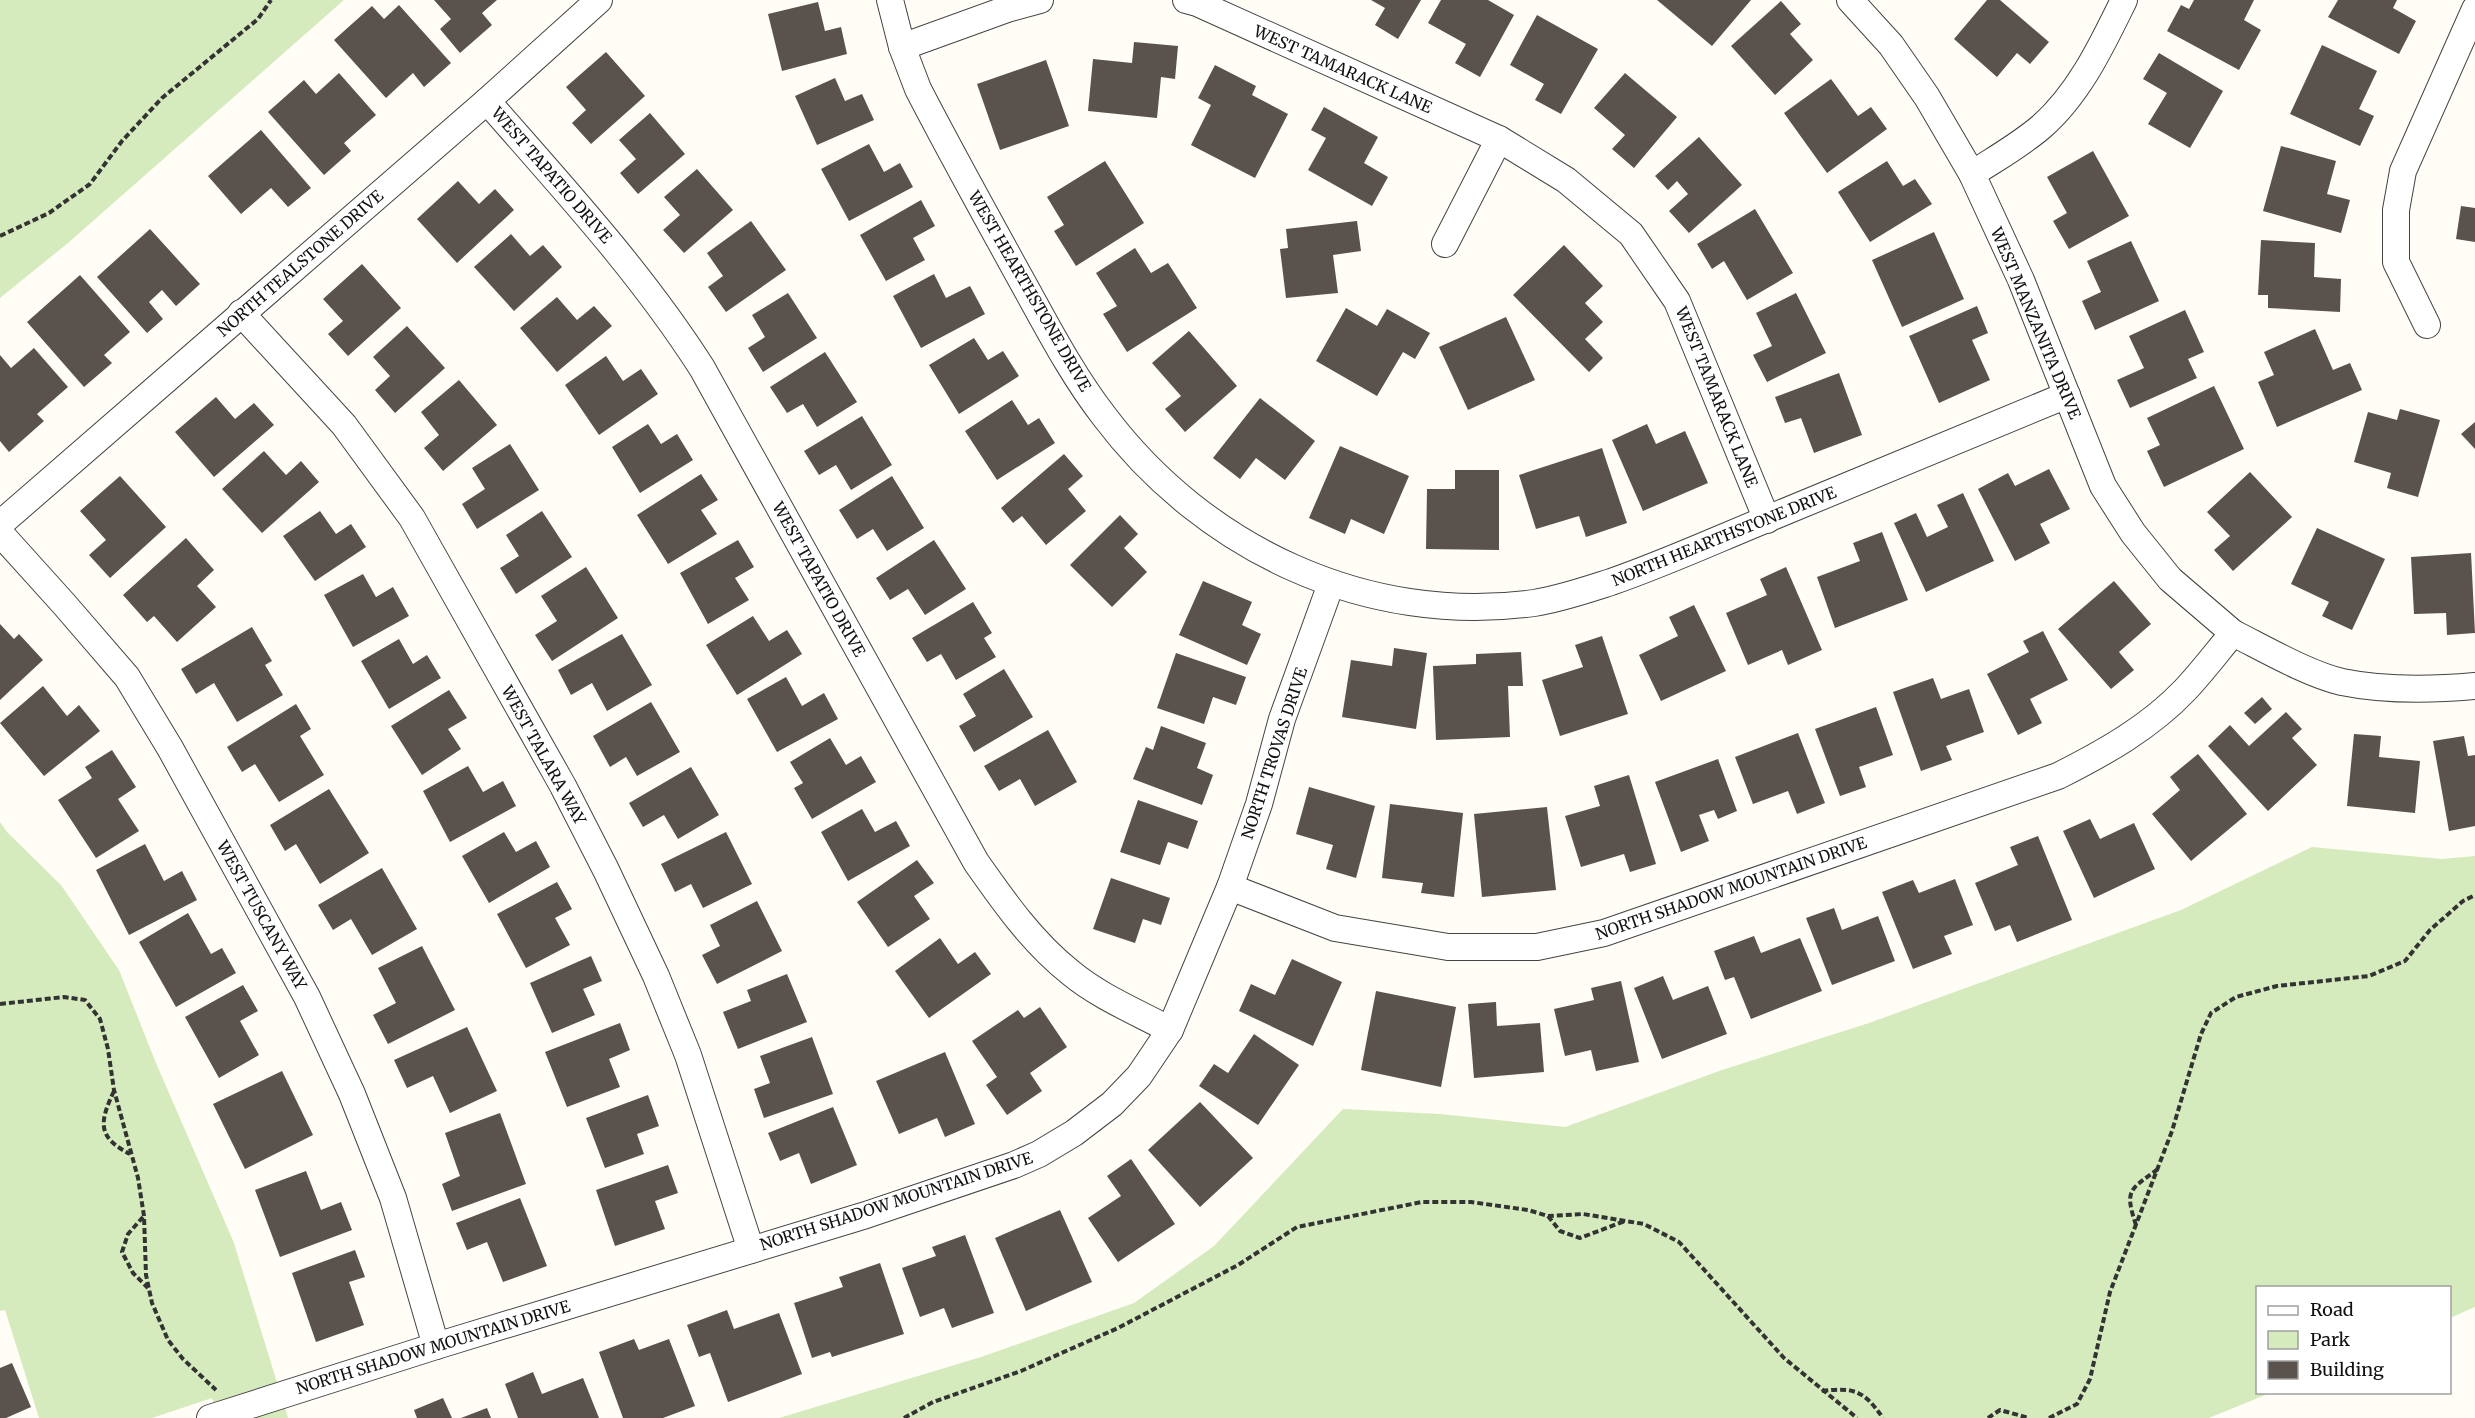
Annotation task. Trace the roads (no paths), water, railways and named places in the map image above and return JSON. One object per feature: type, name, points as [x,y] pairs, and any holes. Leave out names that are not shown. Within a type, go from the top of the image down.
[{"type":"street","name":"NORTH TEALSTONE DRIVE","points":[[0,524],[487,101],[599,0]]},
{"type":"street","name":"WEST HEARTHSTONE DRIVE","points":[[890,0],[902,47],[918,89],[1071,371],[1105,418],[1138,459],[1182,500],[1239,541],[1331,584]]},
{"type":"street","points":[[902,47],[1007,9],[1040,0]]},
{"type":"street","name":"WEST TAMARACK LANE","points":[[1186,0],[1499,139],[1566,180],[1631,234],[1677,301],[1767,520]]},
{"type":"street","name":"WEST MANZANITA DRIVE","points":[[1850,0],[1891,45],[1927,97],[1972,174],[2021,280],[2103,486],[2133,533],[2170,579],[2234,633]]},
{"type":"street","points":[[1972,174],[2041,127],[2071,96],[2104,42],[2124,0]]},
{"type":"street","points":[[2427,326],[2396,262],[2396,210],[2403,171],[2475,9]]},
{"type":"street","name":"WEST TAPATIO DRIVE","points":[[487,101],[630,266],[671,320],[702,368],[976,862],[1011,911],[1041,947],[1072,974],[1102,994],[1170,1030]]},
{"type":"street","points":[[1445,244],[1499,139]]},
{"type":"street","name":"WEST TALARA WAY","points":[[241,313],[344,425],[412,518],[563,786],[606,870],[660,986],[688,1055],[751,1250]]},
{"type":"street","name":"NORTH HEARTHSTONE DRIVE","points":[[1331,584],[1362,593],[1433,605],[1489,606],[1535,603],[1573,594],[1662,564],[2067,395]]},
{"type":"street","name":"WEST TUSCANY WAY","points":[[0,533],[127,677],[181,768],[307,997],[352,1094],[393,1198],[436,1346]]},
{"type":"street","name":"NORTH TROVAS DRIVE","points":[[1230,887],[1259,804],[1282,719],[1331,584]]},
{"type":"street","points":[[2234,633],[2284,659],[2341,682],[2438,690],[2475,686]]},
{"type":"street","name":"NORTH SHADOW MOUNTAIN DRIVE","points":[[220,1415],[751,1250],[1014,1166],[1039,1154],[1074,1134],[1112,1104],[1139,1076],[1170,1030],[1230,887],[1335,928],[1439,946],[1537,947],[1604,933],[2058,776],[2103,754],[2149,722],[2184,691],[2234,633]]}]
